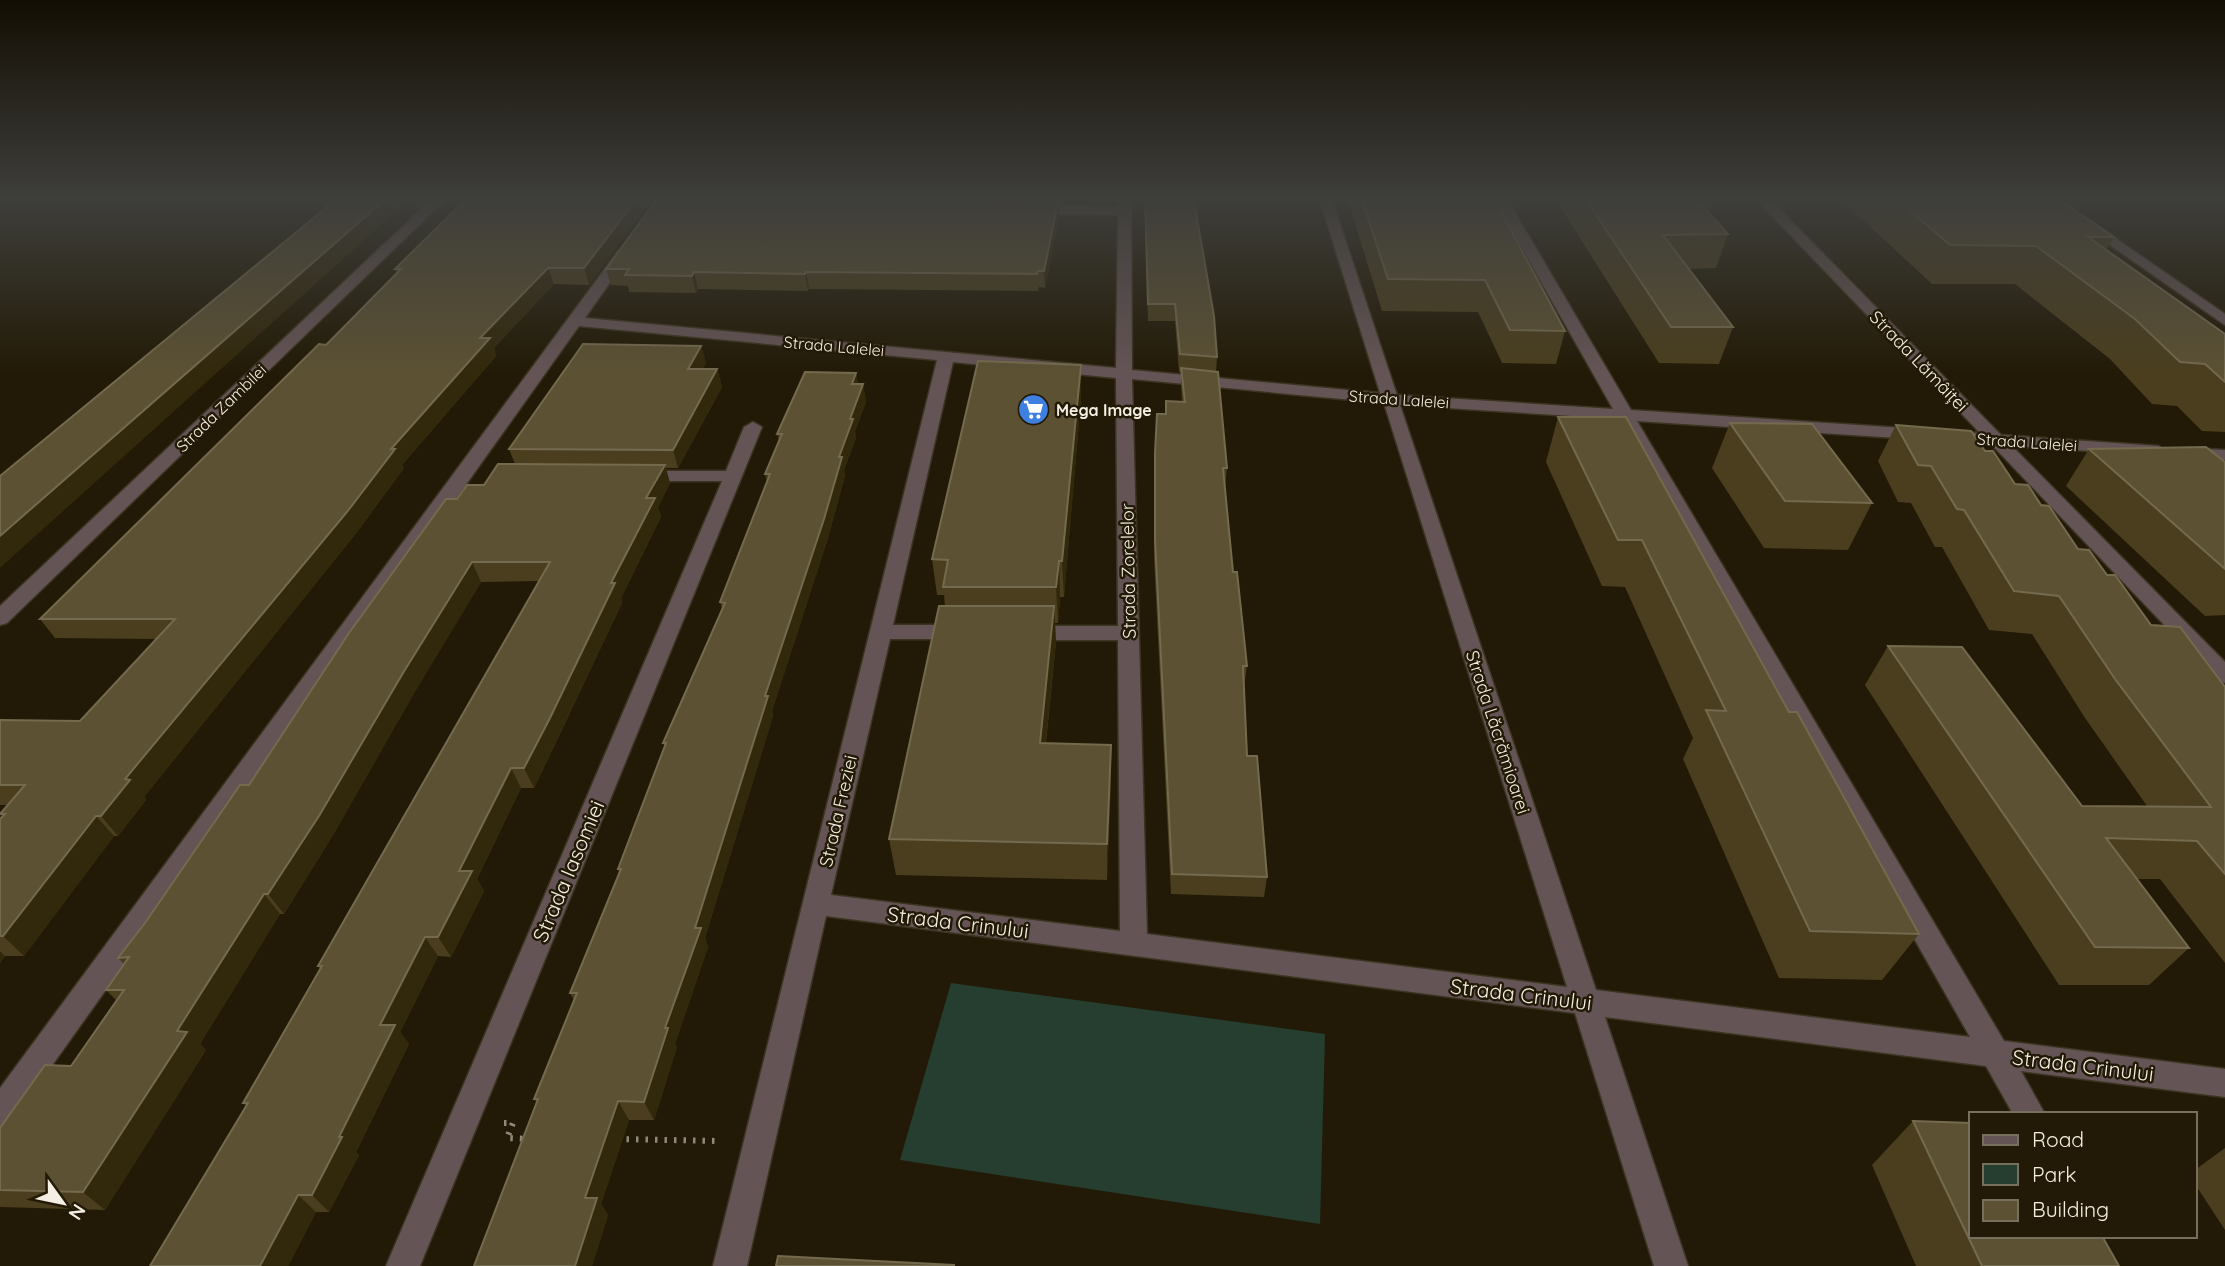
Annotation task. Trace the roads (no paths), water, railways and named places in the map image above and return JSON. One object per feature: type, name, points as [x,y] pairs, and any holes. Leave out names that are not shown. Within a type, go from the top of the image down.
[{"type":"street","name":"Strada Zambilei","points":[[0,618],[381,256]]},
{"type":"street","points":[[0,1113],[474,475],[574,321],[621,256]]},
{"type":"street","name":"Strada Zorelelor","points":[[1125,256],[1124,373],[1135,945]]},
{"type":"street","name":"Strada Lăcrămioarei","points":[[1344,256],[1671,1266]]},
{"type":"street","points":[[1533,256],[2029,1112]]},
{"type":"street","name":"Strada Lămâiței","points":[[1817,256],[2225,675]]},
{"type":"street","points":[[2131,256],[2225,321]]},
{"type":"street","name":"Strada Lalelei","points":[[574,321],[1390,399],[2225,455]]},
{"type":"street","name":"Strada Freziei","points":[[730,1266],[946,357]]},
{"type":"street","name":"Strada Iasomiei","points":[[402,1266],[753,427]]},
{"type":"street","points":[[620,476],[733,476]]},
{"type":"street","points":[[880,632],[984,633]]},
{"type":"street","points":[[1010,633],[1129,634]]},
{"type":"street","name":"Strada Crinului","points":[[817,904],[2225,1083]]},
{"type":"place","name":"Mega Image","points":[[1033,410]]}]
